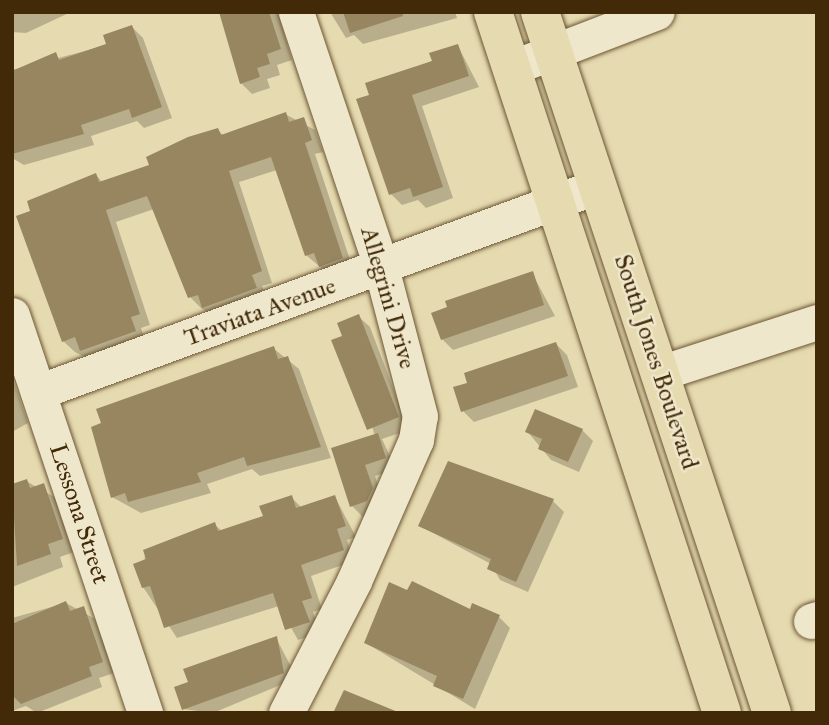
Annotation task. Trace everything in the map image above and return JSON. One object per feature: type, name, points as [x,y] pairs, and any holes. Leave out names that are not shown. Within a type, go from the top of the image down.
[{"type":"main road","name":"South Jones Boulevard","points":[[493,12],[723,713]]},
{"type":"main road","name":"South Jones Boulevard","points":[[540,12],[772,713]]},
{"type":"street","name":"Allegrini Drive","points":[[286,713],[354,581],[416,440],[420,416],[380,263],[296,12]]},
{"type":"street","points":[[511,68],[657,12]]},
{"type":"street","name":"Traviata Avenue","points":[[38,392],[328,289],[380,263],[598,186]]},
{"type":"street","name":"Lessona Street","points":[[12,315],[145,713]]},
{"type":"street","points":[[660,373],[817,321]]},
{"type":"building","points":[[219,12],[269,12],[281,49],[267,54],[270,64],[257,68],[260,77],[240,84]]},
{"type":"building","points":[[343,12],[402,12],[403,16],[350,33]]},
{"type":"building","points":[[132,25],[162,107],[132,118],[129,109],[81,125],[84,134],[12,154],[12,71],[56,52],[59,60],[106,44],[103,35]]},
{"type":"building","points":[[458,44],[469,76],[412,95],[443,187],[413,197],[410,188],[389,195],[356,99],[369,95],[365,83],[432,61],[429,53]]},
{"type":"building","points":[[286,112],[289,122],[304,117],[312,140],[305,143],[343,258],[319,267],[314,253],[305,256],[271,157],[229,171],[262,271],[252,275],[257,288],[202,308],[198,295],[188,298],[147,196],[106,210],[140,314],[131,317],[136,331],[80,351],[75,337],[62,342],[16,216],[30,211],[27,201],[96,173],[99,182],[149,165],[146,157],[188,137],[218,128],[221,135]]},
{"type":"building","points":[[533,271],[544,305],[441,340],[431,313],[447,307],[445,301]]},
{"type":"building","points":[[359,314],[399,417],[367,430],[331,340],[342,336],[337,323]]},
{"type":"building","points":[[556,342],[568,376],[461,412],[453,387],[467,383],[464,373]]},
{"type":"building","points":[[274,346],[278,359],[288,356],[321,447],[247,466],[244,457],[197,473],[201,482],[128,502],[125,493],[111,498],[91,427],[101,423],[96,409]]},
{"type":"building","points":[[535,409],[583,429],[568,462],[538,449],[542,439],[525,432]]},
{"type":"building","points":[[378,433],[386,458],[365,465],[373,488],[367,501],[350,507],[331,448]]},
{"type":"building","points":[[448,461],[554,499],[516,582],[487,569],[491,559],[418,526]]},
{"type":"building","points":[[27,479],[30,488],[44,483],[63,539],[48,544],[51,554],[17,566],[12,484]]},
{"type":"building","points":[[292,495],[296,508],[335,495],[346,526],[337,529],[344,550],[301,565],[312,598],[302,601],[310,622],[285,630],[273,593],[164,628],[150,586],[142,588],[133,564],[146,559],[143,550],[215,522],[218,531],[263,516],[259,506]]},
{"type":"building","points":[[412,581],[470,609],[472,603],[500,615],[463,699],[433,686],[437,676],[364,643],[389,582],[407,590]]},
{"type":"building","points":[[66,601],[70,611],[84,606],[103,662],[89,667],[92,676],[21,704],[12,695],[12,624]]},
{"type":"building","points":[[277,636],[284,673],[182,710],[174,687],[188,682],[183,669]]},
{"type":"building","points":[[344,690],[398,712],[398,713],[333,713]]}]
